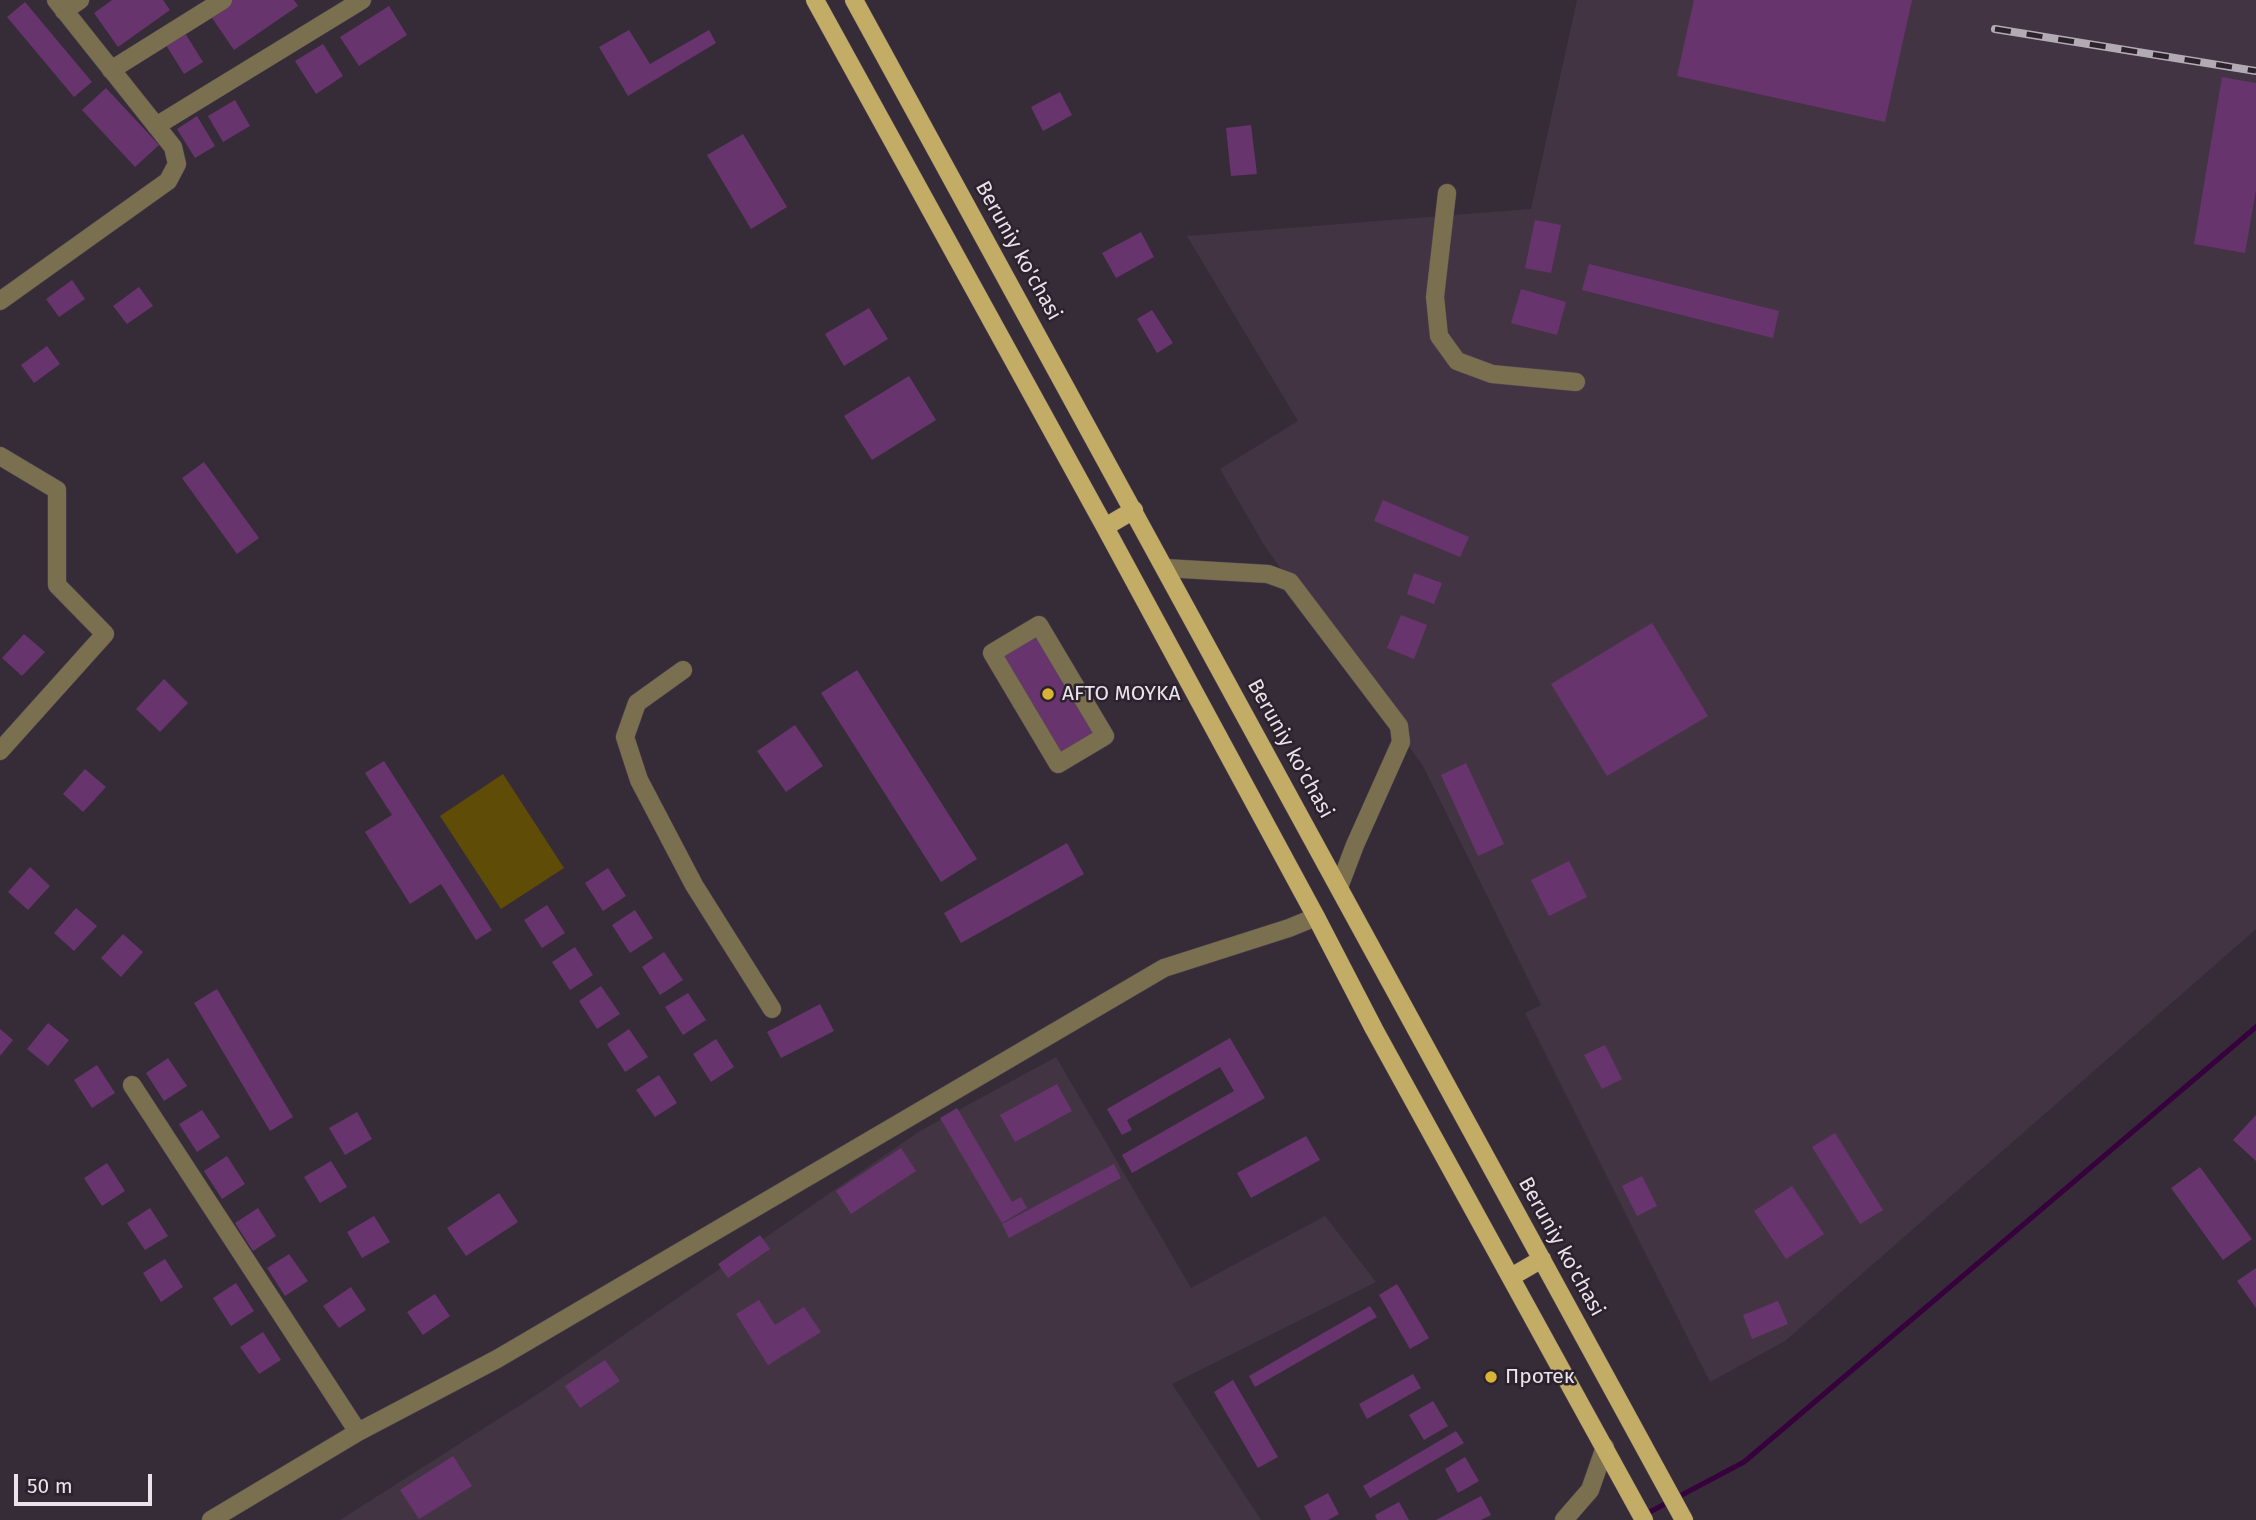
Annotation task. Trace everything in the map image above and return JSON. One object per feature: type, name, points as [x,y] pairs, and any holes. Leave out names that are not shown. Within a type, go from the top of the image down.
[{"type":"main road","points":[[815,0],[1105,527],[1316,917],[1374,1030],[1644,1520]]},
{"type":"main road","name":"Beruniy ko'chasi","points":[[854,0],[1684,1520]]},
{"type":"main road","points":[[1105,527],[1134,510]]},
{"type":"main road","points":[[1511,1277],[1542,1259]]},
{"type":"street","points":[[0,301],[168,181],[177,164],[173,147],[60,5],[80,0]]},
{"type":"street","points":[[111,70],[223,0]]},
{"type":"street","points":[[156,126],[362,0]]},
{"type":"street","points":[[1447,193],[1435,297],[1439,336],[1457,360],[1492,374],[1576,382]]},
{"type":"street","points":[[0,456],[57,490],[57,584],[105,634],[0,751]]},
{"type":"street","points":[[1165,568],[1268,573],[1290,582],[1399,726],[1401,742],[1339,887]]},
{"type":"street","points":[[1039,625],[1105,736],[1058,764],[992,653],[1039,625]]},
{"type":"street","points":[[683,670],[638,703],[625,737],[639,780],[694,885],[772,1009]]},
{"type":"street","points":[[211,1520],[358,1432],[509,1352],[1164,968],[1316,917]]},
{"type":"street","points":[[132,1085],[358,1432]]},
{"type":"street","points":[[1564,1520],[1590,1490],[1609,1454]]},
{"type":"shaded area","points":[[1577,0],[2256,0],[2256,929],[1785,1341],[1710,1382],[1525,1013],[1541,1005],[1423,766],[1264,545],[1220,469],[1298,421],[1187,236],[1531,209]]},
{"type":"shaded area","points":[[503,774],[564,868],[501,909],[440,816]]},
{"type":"shaded area","points":[[1056,1057],[1191,1288],[1325,1216],[1376,1282],[1172,1384],[1261,1520],[340,1520],[544,1390],[920,1131]]},
{"type":"building","points":[[112,0],[163,0],[170,10],[118,47],[94,13]]},
{"type":"building","points":[[232,0],[294,0],[298,6],[234,50],[210,15]]},
{"type":"building","points":[[1694,0],[1912,0],[1885,122],[1677,76]]},
{"type":"building","points":[[25,2],[92,82],[74,97],[7,17]]},
{"type":"building","points":[[389,6],[407,35],[359,66],[340,37]]},
{"type":"building","points":[[629,30],[650,64],[709,30],[716,43],[628,96],[599,47]]},
{"type":"building","points":[[185,33],[203,62],[184,74],[166,45]]},
{"type":"building","points":[[323,44],[343,76],[316,94],[295,61]]},
{"type":"building","points":[[2222,77],[2256,83],[2256,190],[2245,253],[2194,244]]},
{"type":"building","points":[[106,88],[159,145],[135,167],[82,110]]},
{"type":"building","points":[[1060,92],[1072,115],[1043,131],[1031,107]]},
{"type":"building","points":[[235,100],[250,126],[223,142],[208,116]]},
{"type":"building","points":[[197,116],[215,146],[195,158],[177,129]]},
{"type":"building","points":[[1251,125],[1257,174],[1231,176],[1226,128]]},
{"type":"building","points":[[743,134],[787,207],[751,229],[707,155]]},
{"type":"building","points":[[1535,220],[1561,225],[1551,273],[1525,268]]},
{"type":"building","points":[[1141,232],[1154,257],[1116,278],[1102,253]]},
{"type":"building","points":[[1589,264],[1779,311],[1773,338],[1582,290]]},
{"type":"building","points":[[72,280],[85,299],[59,317],[46,299]]},
{"type":"building","points":[[139,287],[153,306],[127,324],[113,306]]},
{"type":"building","points":[[1521,289],[1566,302],[1557,335],[1511,323]]},
{"type":"building","points":[[869,308],[888,339],[844,366],[825,334]]},
{"type":"building","points":[[1152,310],[1173,343],[1157,353],[1137,319]]},
{"type":"building","points":[[47,346],[60,364],[34,383],[21,365]]},
{"type":"building","points":[[909,376],[936,420],[872,460],[844,416]]},
{"type":"building","points":[[204,462],[259,538],[237,554],[182,478]]},
{"type":"building","points":[[1383,500],[1469,537],[1460,557],[1374,521]]},
{"type":"building","points":[[1414,573],[1442,583],[1434,604],[1407,594]]},
{"type":"building","points":[[1401,615],[1427,625],[1414,659],[1387,648]]},
{"type":"building","points":[[1652,623],[1708,716],[1607,776],[1551,684]]},
{"type":"building","name":"AFTO MOYKA","points":[[1039,625],[1105,736],[1058,764],[992,653]]},
{"type":"building","points":[[24,634],[45,652],[22,676],[2,658]]},
{"type":"building","points":[[857,670],[977,859],[941,882],[821,693]]},
{"type":"building","points":[[164,679],[188,703],[160,732],[136,709]]},
{"type":"building","points":[[795,725],[823,766],[786,792],[757,751]]},
{"type":"building","points":[[384,761],[492,930],[476,940],[441,884],[410,904],[365,832],[392,815],[365,773]]},
{"type":"building","points":[[1466,763],[1504,844],[1478,856],[1441,775]]},
{"type":"building","points":[[85,769],[106,787],[83,812],[63,794]]},
{"type":"building","points":[[1067,843],[1084,874],[961,943],[944,913]]},
{"type":"building","points":[[1569,861],[1587,897],[1549,916],[1531,880]]},
{"type":"building","points":[[30,867],[50,886],[28,910],[8,892]]},
{"type":"building","points":[[608,868],[626,896],[603,911],[585,883]]},
{"type":"building","points":[[547,905],[565,933],[542,948],[524,920]]},
{"type":"building","points":[[76,908],[97,926],[74,951],[54,933]]},
{"type":"building","points":[[635,910],[653,938],[630,953],[612,925]]},
{"type":"building","points":[[123,934],[143,952],[121,977],[101,958]]},
{"type":"building","points":[[575,947],[593,975],[570,990],[552,962]]},
{"type":"building","points":[[664,952],[683,980],[660,995],[642,967]]},
{"type":"building","points":[[601,986],[620,1014],[597,1029],[579,1001]]},
{"type":"building","points":[[217,989],[293,1117],[270,1131],[194,1003]]},
{"type":"building","points":[[688,993],[706,1020],[683,1035],[665,1007]]},
{"type":"building","points":[[820,1004],[834,1031],[781,1058],[767,1032]]},
{"type":"building","points":[[48,1023],[69,1040],[48,1066],[27,1049]]},
{"type":"building","points":[[0,1029],[13,1040],[0,1056]]},
{"type":"building","points":[[629,1029],[648,1057],[625,1072],[607,1044]]},
{"type":"building","points":[[1230,1038],[1265,1098],[1132,1173],[1122,1155],[1234,1091],[1220,1067],[1127,1120],[1132,1130],[1122,1135],[1107,1109]]},
{"type":"building","points":[[716,1039],[734,1067],[711,1082],[693,1054]]},
{"type":"building","points":[[1605,1045],[1622,1079],[1602,1089],[1584,1055]]},
{"type":"building","points":[[168,1058],[187,1086],[164,1101],[146,1073]]},
{"type":"building","points":[[97,1065],[115,1093],[92,1108],[74,1080]]},
{"type":"building","points":[[659,1075],[677,1103],[655,1117],[636,1090]]},
{"type":"building","points":[[1057,1084],[1072,1111],[1015,1142],[1000,1115]]},
{"type":"building","points":[[957,1108],[1012,1202],[1021,1197],[1027,1208],[1002,1223],[940,1118]]},
{"type":"building","points":[[202,1110],[220,1137],[197,1152],[179,1124]]},
{"type":"building","points":[[357,1112],[372,1139],[345,1155],[329,1128]]},
{"type":"building","points":[[2256,1115],[2256,1161],[2233,1140]]},
{"type":"building","points":[[1835,1133],[1883,1210],[1860,1224],[1812,1147]]},
{"type":"building","points":[[1306,1136],[1320,1160],[1251,1198],[1237,1173]]},
{"type":"building","points":[[901,1148],[916,1171],[851,1214],[836,1191]]},
{"type":"building","points":[[227,1156],[245,1184],[222,1199],[204,1171]]},
{"type":"building","points":[[331,1161],[347,1187],[320,1203],[304,1177]]},
{"type":"building","points":[[107,1163],[125,1191],[102,1206],[84,1178]]},
{"type":"building","points":[[1114,1164],[1121,1178],[1009,1238],[1002,1224]]},
{"type":"building","points":[[2200,1167],[2252,1239],[2223,1260],[2171,1188]]},
{"type":"building","points":[[1642,1176],[1657,1206],[1637,1216],[1622,1186]]},
{"type":"building","points":[[1792,1186],[1824,1234],[1786,1259],[1754,1211]]},
{"type":"building","points":[[499,1193],[518,1222],[466,1256],[447,1228]]},
{"type":"building","points":[[150,1208],[168,1236],[145,1250],[127,1223]]},
{"type":"building","points":[[258,1208],[276,1236],[253,1251],[235,1223]]},
{"type":"building","points":[[374,1216],[390,1242],[362,1258],[347,1232]]},
{"type":"building","points":[[760,1235],[770,1249],[728,1278],[718,1264]]},
{"type":"building","points":[[289,1254],[308,1281],[285,1296],[267,1268]]},
{"type":"building","points":[[165,1259],[183,1287],[161,1302],[143,1273]]},
{"type":"building","points":[[2256,1268],[2256,1308],[2237,1281]]},
{"type":"building","points":[[236,1283],[254,1311],[231,1326],[213,1298]]},
{"type":"building","points":[[1397,1284],[1429,1338],[1410,1349],[1379,1295]]},
{"type":"building","points":[[351,1287],[366,1310],[339,1328],[323,1306]]},
{"type":"building","points":[[435,1294],[450,1316],[423,1335],[407,1312]]},
{"type":"building","points":[[759,1300],[775,1325],[804,1307],[821,1332],[768,1365],[736,1314]]},
{"type":"building","points":[[1778,1301],[1788,1324],[1752,1339],[1743,1315]]},
{"type":"building","points":[[1370,1306],[1377,1317],[1255,1387],[1249,1376]]},
{"type":"building","points":[[263,1332],[281,1360],[259,1374],[240,1347]]},
{"type":"building","points":[[605,1360],[620,1381],[580,1408],[565,1386]]},
{"type":"building","points":[[1413,1374],[1421,1388],[1367,1419],[1359,1404]]},
{"type":"building","points":[[1233,1380],[1278,1457],[1258,1468],[1214,1392]]},
{"type":"building","points":[[1433,1401],[1448,1426],[1424,1440],[1409,1415]]},
{"type":"building","points":[[1456,1431],[1464,1443],[1370,1498],[1363,1486]]},
{"type":"building","points":[[453,1456],[472,1486],[419,1519],[400,1490]]},
{"type":"building","points":[[1465,1457],[1479,1481],[1458,1493],[1445,1469]]},
{"type":"building","points":[[1328,1493],[1339,1514],[1328,1520],[1311,1520],[1304,1506]]},
{"type":"building","points":[[1481,1496],[1491,1515],[1481,1520],[1436,1520]]},
{"type":"building","points":[[1399,1502],[1409,1520],[1377,1520],[1375,1515]]},
{"type":"waterway","points":[[1644,1515],[1744,1462],[2256,1027]]},
{"type":"railway","points":[[1995,29],[2256,71]]},
{"type":"place","name":"AFTO MOYKA","points":[[1048,694]]},
{"type":"place","name":"Протек","points":[[1491,1377]]}]
